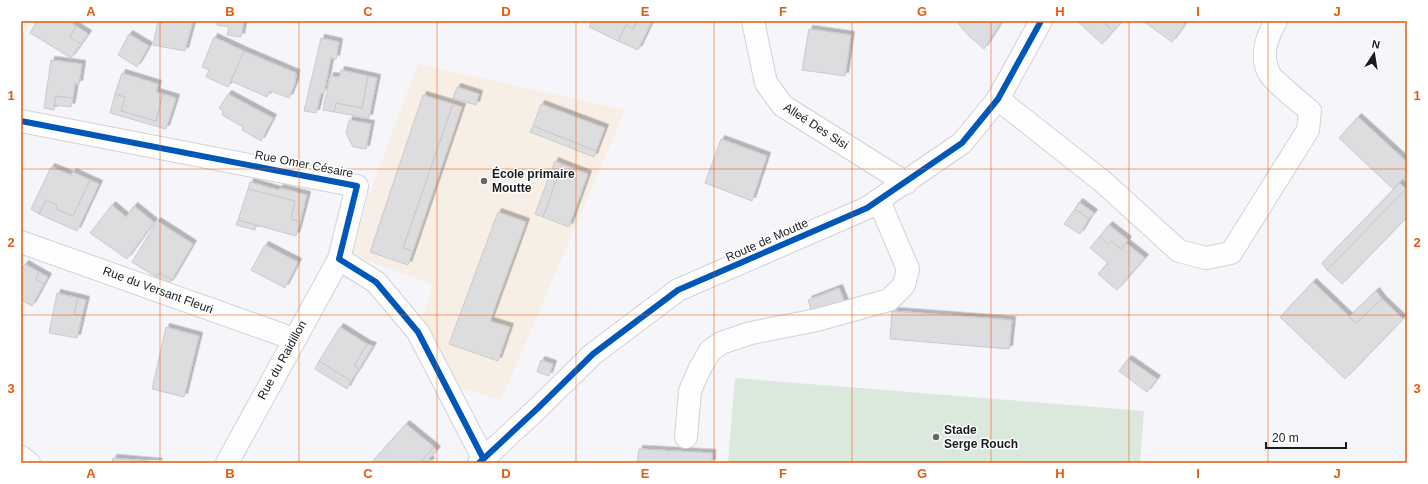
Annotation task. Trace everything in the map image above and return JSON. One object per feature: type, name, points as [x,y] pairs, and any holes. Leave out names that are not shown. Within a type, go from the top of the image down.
[{"type":"street","name":"Alleé Des Sisi","points":[[753,21],[766,83],[783,106],[906,183]]},
{"type":"street","name":"Route de Moutte","points":[[481,461],[593,354],[678,290],[867,208],[906,183],[962,143],[998,99],[1041,21]]},
{"type":"street","points":[[998,99],[1102,181],[1179,251],[1206,258],[1231,253],[1308,130],[1310,111],[1269,74],[1264,58],[1269,33],[1276,21]]},
{"type":"street","name":"Rue Omer Césaire","points":[[21,121],[358,186],[339,259]]},
{"type":"street","points":[[686,437],[690,391],[699,370],[710,351],[721,343],[751,333],[817,320],[890,300],[904,285],[908,269],[878,201]]},
{"type":"street","name":"Rue du Versant Fleuri","points":[[21,242],[294,339]]},
{"type":"street","points":[[339,259],[376,282],[418,332],[481,461]]},
{"type":"street","name":"Rue du Raidillon","points":[[230,455],[339,259]]},
{"type":"street","points":[[21,457],[29,463]]},
{"type":"shaded area","name":"École primaire Moutte","points":[[418,64],[625,110],[501,400],[452,385],[422,321],[433,285],[347,253]]},
{"type":"green space","name":"Stade Serge Rouch","points":[[735,378],[1144,411],[1140,463],[728,463]]},
{"type":"building","points":[[37,21],[68,21],[76,26],[70,37],[81,44],[71,58],[30,33]]},
{"type":"building","points":[[158,21],[193,21],[185,51],[153,45]]},
{"type":"building","points":[[217,21],[244,21],[241,37],[227,35],[229,27],[217,25]]},
{"type":"building","points":[[592,21],[637,21],[633,29],[626,25],[618,41],[589,27]]},
{"type":"building","points":[[637,21],[652,21],[638,50],[618,41],[626,25],[633,29]]},
{"type":"building","points":[[956,21],[1002,21],[984,49],[969,36]]},
{"type":"building","points":[[1077,21],[1102,21],[1113,31],[1102,44]]},
{"type":"building","points":[[1102,21],[1123,21],[1113,31]]},
{"type":"building","points":[[1143,21],[1181,21],[1185,24],[1172,42]]},
{"type":"building","points":[[76,26],[88,34],[81,44],[70,37]]},
{"type":"building","points":[[809,29],[851,35],[845,76],[802,70]]},
{"type":"building","points":[[129,34],[149,46],[137,67],[118,55]]},
{"type":"building","points":[[214,37],[244,51],[228,87],[206,77],[209,70],[202,67]]},
{"type":"building","points":[[321,38],[339,42],[336,59],[331,58],[324,93],[321,93],[316,113],[304,111]]},
{"type":"building","points":[[244,51],[296,73],[295,83],[289,98],[270,91],[267,97],[231,81]]},
{"type":"building","points":[[51,60],[82,64],[79,84],[75,84],[73,98],[56,96],[54,110],[44,108]]},
{"type":"building","points":[[341,70],[368,76],[362,108],[336,103],[334,112],[323,110],[330,76],[339,77]]},
{"type":"building","points":[[122,73],[158,84],[156,92],[163,94],[156,121],[121,111],[125,97],[115,94]]},
{"type":"building","points":[[368,76],[377,78],[369,118],[334,112],[336,103],[362,108]]},
{"type":"building","points":[[457,87],[479,94],[476,105],[453,98]]},
{"type":"building","points":[[115,94],[125,97],[121,111],[156,121],[163,94],[176,98],[166,129],[110,113]]},
{"type":"building","points":[[228,94],[273,118],[261,141],[242,130],[243,127],[222,115],[223,111],[219,108]]},
{"type":"building","points":[[423,95],[453,104],[403,248],[413,251],[408,265],[370,252]]},
{"type":"building","points":[[56,96],[73,98],[71,107],[54,105]]},
{"type":"building","points":[[453,104],[462,107],[413,251],[403,248]]},
{"type":"building","points":[[541,104],[605,128],[596,151],[533,126]]},
{"type":"building","points":[[1358,117],[1407,162],[1407,175],[1393,189],[1339,138]]},
{"type":"building","points":[[349,120],[371,124],[366,149],[353,147],[346,133]]},
{"type":"building","points":[[533,126],[596,151],[594,157],[530,132]]},
{"type":"building","points":[[721,139],[767,156],[752,201],[705,183]]},
{"type":"building","points":[[555,161],[562,164],[543,217],[535,214]]},
{"type":"building","points":[[562,164],[588,174],[569,227],[543,217]]},
{"type":"building","points":[[51,167],[71,175],[73,172],[90,180],[73,216],[56,209],[57,205],[46,200],[39,214],[31,209]]},
{"type":"building","points":[[90,180],[99,184],[77,231],[39,214],[46,200],[57,205],[56,209],[73,216]]},
{"type":"building","points":[[250,182],[278,190],[280,188],[307,195],[300,222],[291,219],[295,201],[248,189]]},
{"type":"building","points":[[1400,183],[1406,189],[1327,270],[1322,263]]},
{"type":"building","points":[[248,189],[295,201],[291,219],[300,222],[296,236],[238,220]]},
{"type":"building","points":[[1406,189],[1407,217],[1342,284],[1327,270]]},
{"type":"building","points":[[1079,202],[1094,213],[1089,219],[1075,209]]},
{"type":"building","points":[[112,205],[126,217],[134,206],[154,222],[127,259],[90,233]]},
{"type":"building","points":[[1075,209],[1089,219],[1080,234],[1064,224]]},
{"type":"building","points":[[498,212],[526,222],[490,321],[510,327],[498,361],[449,344]]},
{"type":"building","points":[[238,220],[256,225],[255,230],[236,225]]},
{"type":"building","points":[[157,221],[193,244],[172,280],[159,273],[156,277],[132,262]]},
{"type":"building","points":[[1109,225],[1128,240],[1121,249],[1111,241],[1108,244],[1100,236]]},
{"type":"building","points":[[1100,236],[1108,244],[1111,241],[1121,249],[1126,243],[1145,258],[1117,290],[1098,274],[1108,263],[1090,248]]},
{"type":"building","points":[[265,245],[298,262],[285,288],[251,270]]},
{"type":"building","points":[[25,264],[39,272],[36,279],[44,284],[32,306],[21,300],[21,270]]},
{"type":"building","points":[[39,272],[48,277],[44,284],[36,279]]},
{"type":"building","points":[[159,273],[172,280],[169,284],[156,277]]},
{"type":"building","points":[[1313,282],[1356,323],[1382,299],[1403,319],[1345,379],[1280,317]]},
{"type":"building","points":[[839,288],[845,303],[813,316],[808,300]]},
{"type":"building","points":[[1376,291],[1382,299],[1356,323],[1349,317]]},
{"type":"building","points":[[57,293],[78,298],[74,314],[82,316],[77,338],[49,333]]},
{"type":"building","points":[[78,298],[86,300],[82,316],[74,314]]},
{"type":"building","points":[[892,311],[1012,320],[1009,349],[890,339]]},
{"type":"building","points":[[166,327],[199,336],[184,397],[152,389]]},
{"type":"building","points":[[340,327],[367,344],[354,366],[359,369],[351,381],[319,361]]},
{"type":"building","points":[[367,344],[373,346],[359,369],[354,366]]},
{"type":"building","points":[[1128,359],[1157,379],[1147,392],[1119,371]]},
{"type":"building","points":[[541,360],[553,364],[549,376],[537,372]]},
{"type":"building","points":[[319,361],[351,381],[347,389],[315,369]]},
{"type":"building","points":[[406,424],[434,447],[420,463],[371,463]]},
{"type":"building","points":[[434,447],[437,450],[429,459],[431,461],[430,463],[420,463]]},
{"type":"building","points":[[639,449],[712,453],[712,463],[637,463]]},
{"type":"building","points":[[113,458],[159,462],[159,463],[112,463]]},
{"type":"cycle path","points":[[479,463],[593,354],[678,290],[867,208],[962,143],[998,99],[1041,21]]},
{"type":"cycle path","points":[[21,121],[357,186],[339,259],[376,282],[418,332],[483,458]]},
{"type":"place","name":"École primaire Moutte","points":[[484,181]]},
{"type":"place","name":"Stade Serge Rouch","points":[[936,437]]}]
